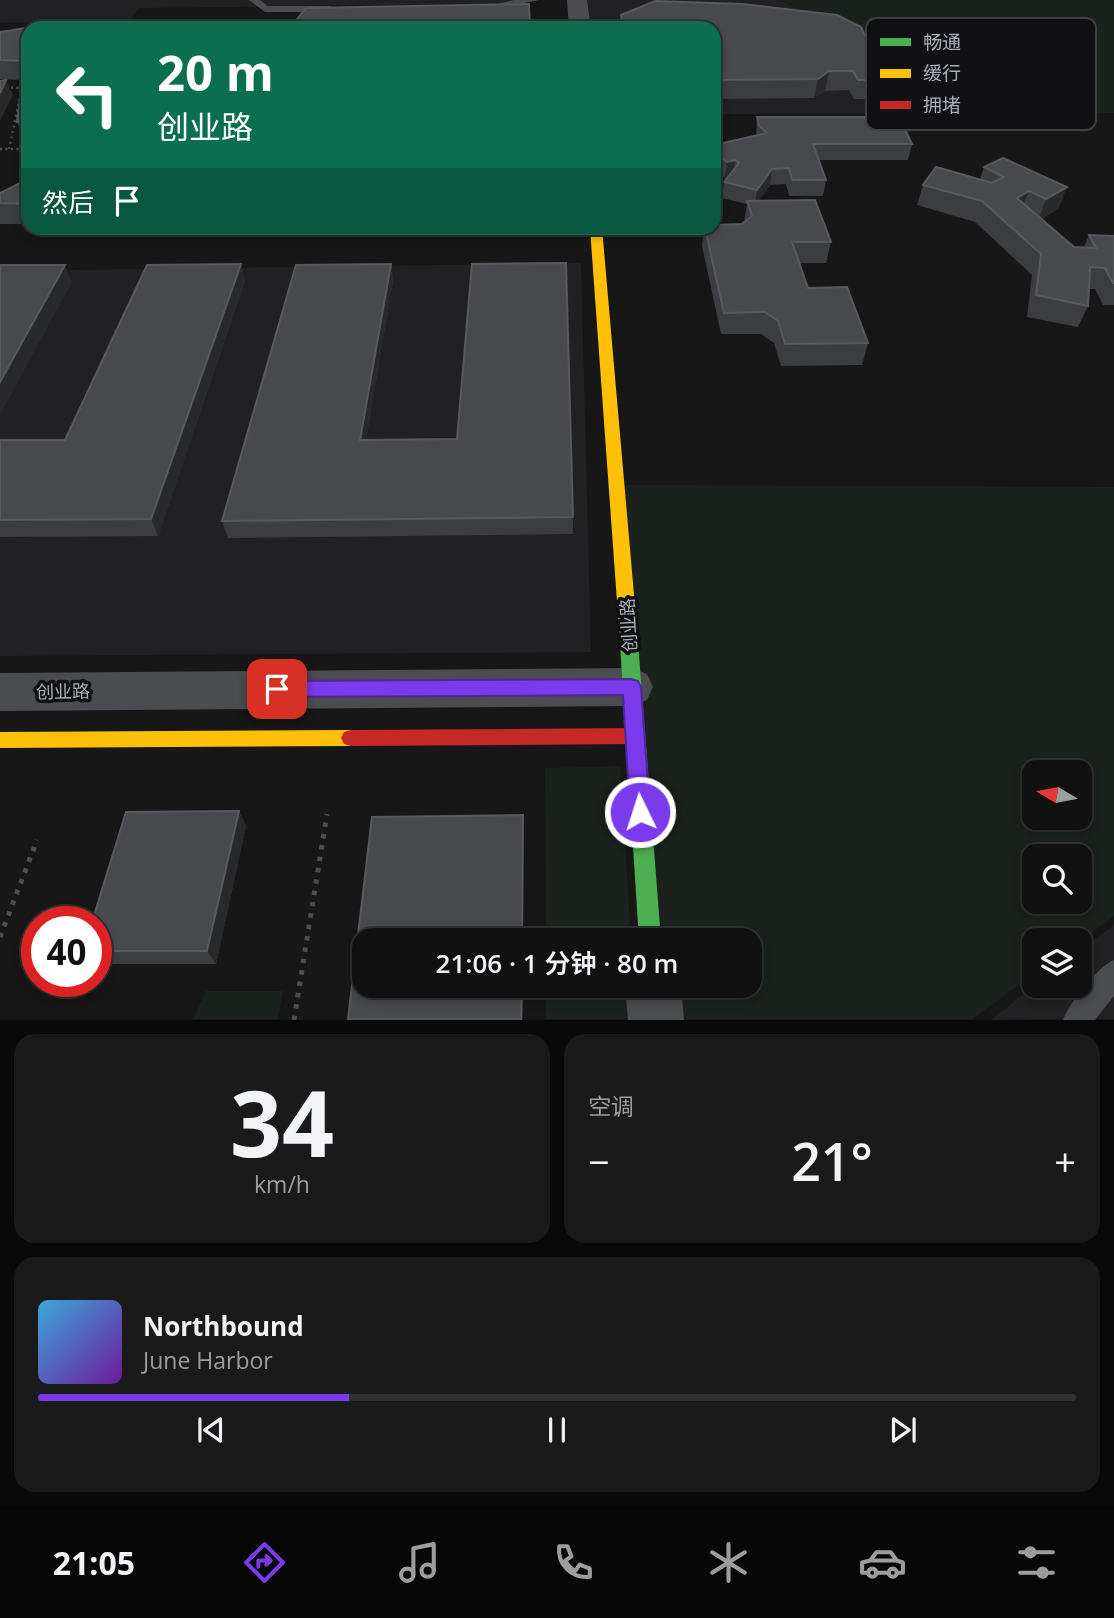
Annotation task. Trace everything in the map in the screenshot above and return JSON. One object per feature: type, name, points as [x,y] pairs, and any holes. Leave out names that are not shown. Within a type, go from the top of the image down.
[{"type":"street","points":[[577,0],[579,21]]},
{"type":"street","name":"创业路","points":[[0,692],[631,687],[597,235]]},
{"type":"street","points":[[631,687],[649,928]]},
{"type":"street","points":[[0,740],[634,736]]},
{"type":"street","points":[[654,998],[656,1020]]},
{"type":"lane","points":[[254,0],[265,9],[347,9]]},
{"type":"lane","points":[[484,7],[534,0]]},
{"type":"lane","points":[[1077,1020],[1114,975]]},
{"type":"path","points":[[0,87],[21,88]]},
{"type":"path","points":[[9,149],[21,93]]},
{"type":"path","points":[[0,149],[21,149]]},
{"type":"path","points":[[294,1020],[327,814]]},
{"type":"path","points":[[0,937],[37,840]]},
{"type":"shaded area","points":[[0,0],[519,0],[496,4],[139,8],[129,21],[0,23]]},
{"type":"shaded area","points":[[578,0],[780,0],[854,33],[866,60],[866,114],[721,114],[721,21],[580,21]]},
{"type":"shaded area","points":[[781,0],[1114,0],[1114,113],[1096,113],[1096,18],[866,18],[866,60],[854,33]]},
{"type":"shaded area","points":[[581,263],[591,652],[0,656],[0,271]]},
{"type":"shaded area","points":[[618,485],[1114,487],[1114,916],[1092,932],[1092,928],[1022,928],[1022,983],[972,1019],[657,1019],[656,998],[762,998],[762,928],[651,928]]},
{"type":"shaded area","points":[[620,766],[630,928],[546,928],[545,768]]},
{"type":"shaded area","points":[[1114,925],[1114,1019],[991,1020],[1022,995],[1022,998],[1092,998],[1092,942]]},
{"type":"shaded area","points":[[206,991],[283,991],[278,1019],[193,1019]]},
{"type":"shaded area","points":[[546,998],[635,998],[636,1019],[546,1019]]},
{"type":"building","points":[[655,1],[742,4],[837,15],[861,27],[866,38],[866,80],[858,80],[853,71],[829,71],[818,79],[721,80],[721,21],[622,21],[621,15]]},
{"type":"building","points":[[529,4],[530,21],[296,21],[306,8]]},
{"type":"building","points":[[21,29],[21,61],[0,60],[0,32]]},
{"type":"building","points":[[6,80],[0,93],[0,81]]},
{"type":"building","points":[[21,92],[21,122],[17,122]]},
{"type":"building","points":[[757,117],[866,117],[866,130],[905,130],[912,144],[813,144],[826,180],[792,180],[789,168],[772,169],[757,190],[724,182],[739,163],[735,160],[727,162],[721,156],[721,143],[767,133],[759,126]]},
{"type":"building","points":[[1003,158],[1067,187],[1046,199],[1029,191],[1017,198],[1074,247],[1096,248],[1089,235],[1114,236],[1114,283],[1105,268],[1090,267],[1088,306],[1036,295],[1041,254],[982,201],[923,185],[936,167],[992,183],[1004,177],[984,167]]},
{"type":"building","points":[[21,182],[21,204],[0,203],[0,193]]},
{"type":"building","points":[[815,200],[831,242],[792,242],[808,288],[847,287],[868,343],[785,344],[778,321],[765,312],[724,313],[707,235],[721,235],[721,225],[742,224],[752,216],[747,201]]},
{"type":"building","points":[[566,263],[573,517],[222,521],[296,265],[391,264],[360,440],[457,439],[472,264]]},
{"type":"building","points":[[241,264],[151,519],[0,520],[0,440],[65,440],[147,265]]},
{"type":"building","points":[[0,265],[65,265],[0,382]]},
{"type":"building","points":[[239,811],[207,951],[112,951],[112,906],[97,906],[126,812]]},
{"type":"building","points":[[523,815],[522,928],[359,928],[372,817]]},
{"type":"building","points":[[352,985],[352,998],[522,998],[521,1019],[348,1019]]},
{"type":"traffic: fast","points":[[628,629],[649,928]]},
{"type":"traffic: slow","points":[[597,235],[628,629]]},
{"type":"traffic: slow","points":[[0,740],[351,738]]},
{"type":"traffic: jam","points":[[351,738],[634,736]]},
{"type":"route","points":[[277,689],[631,687],[640,812]]}]
